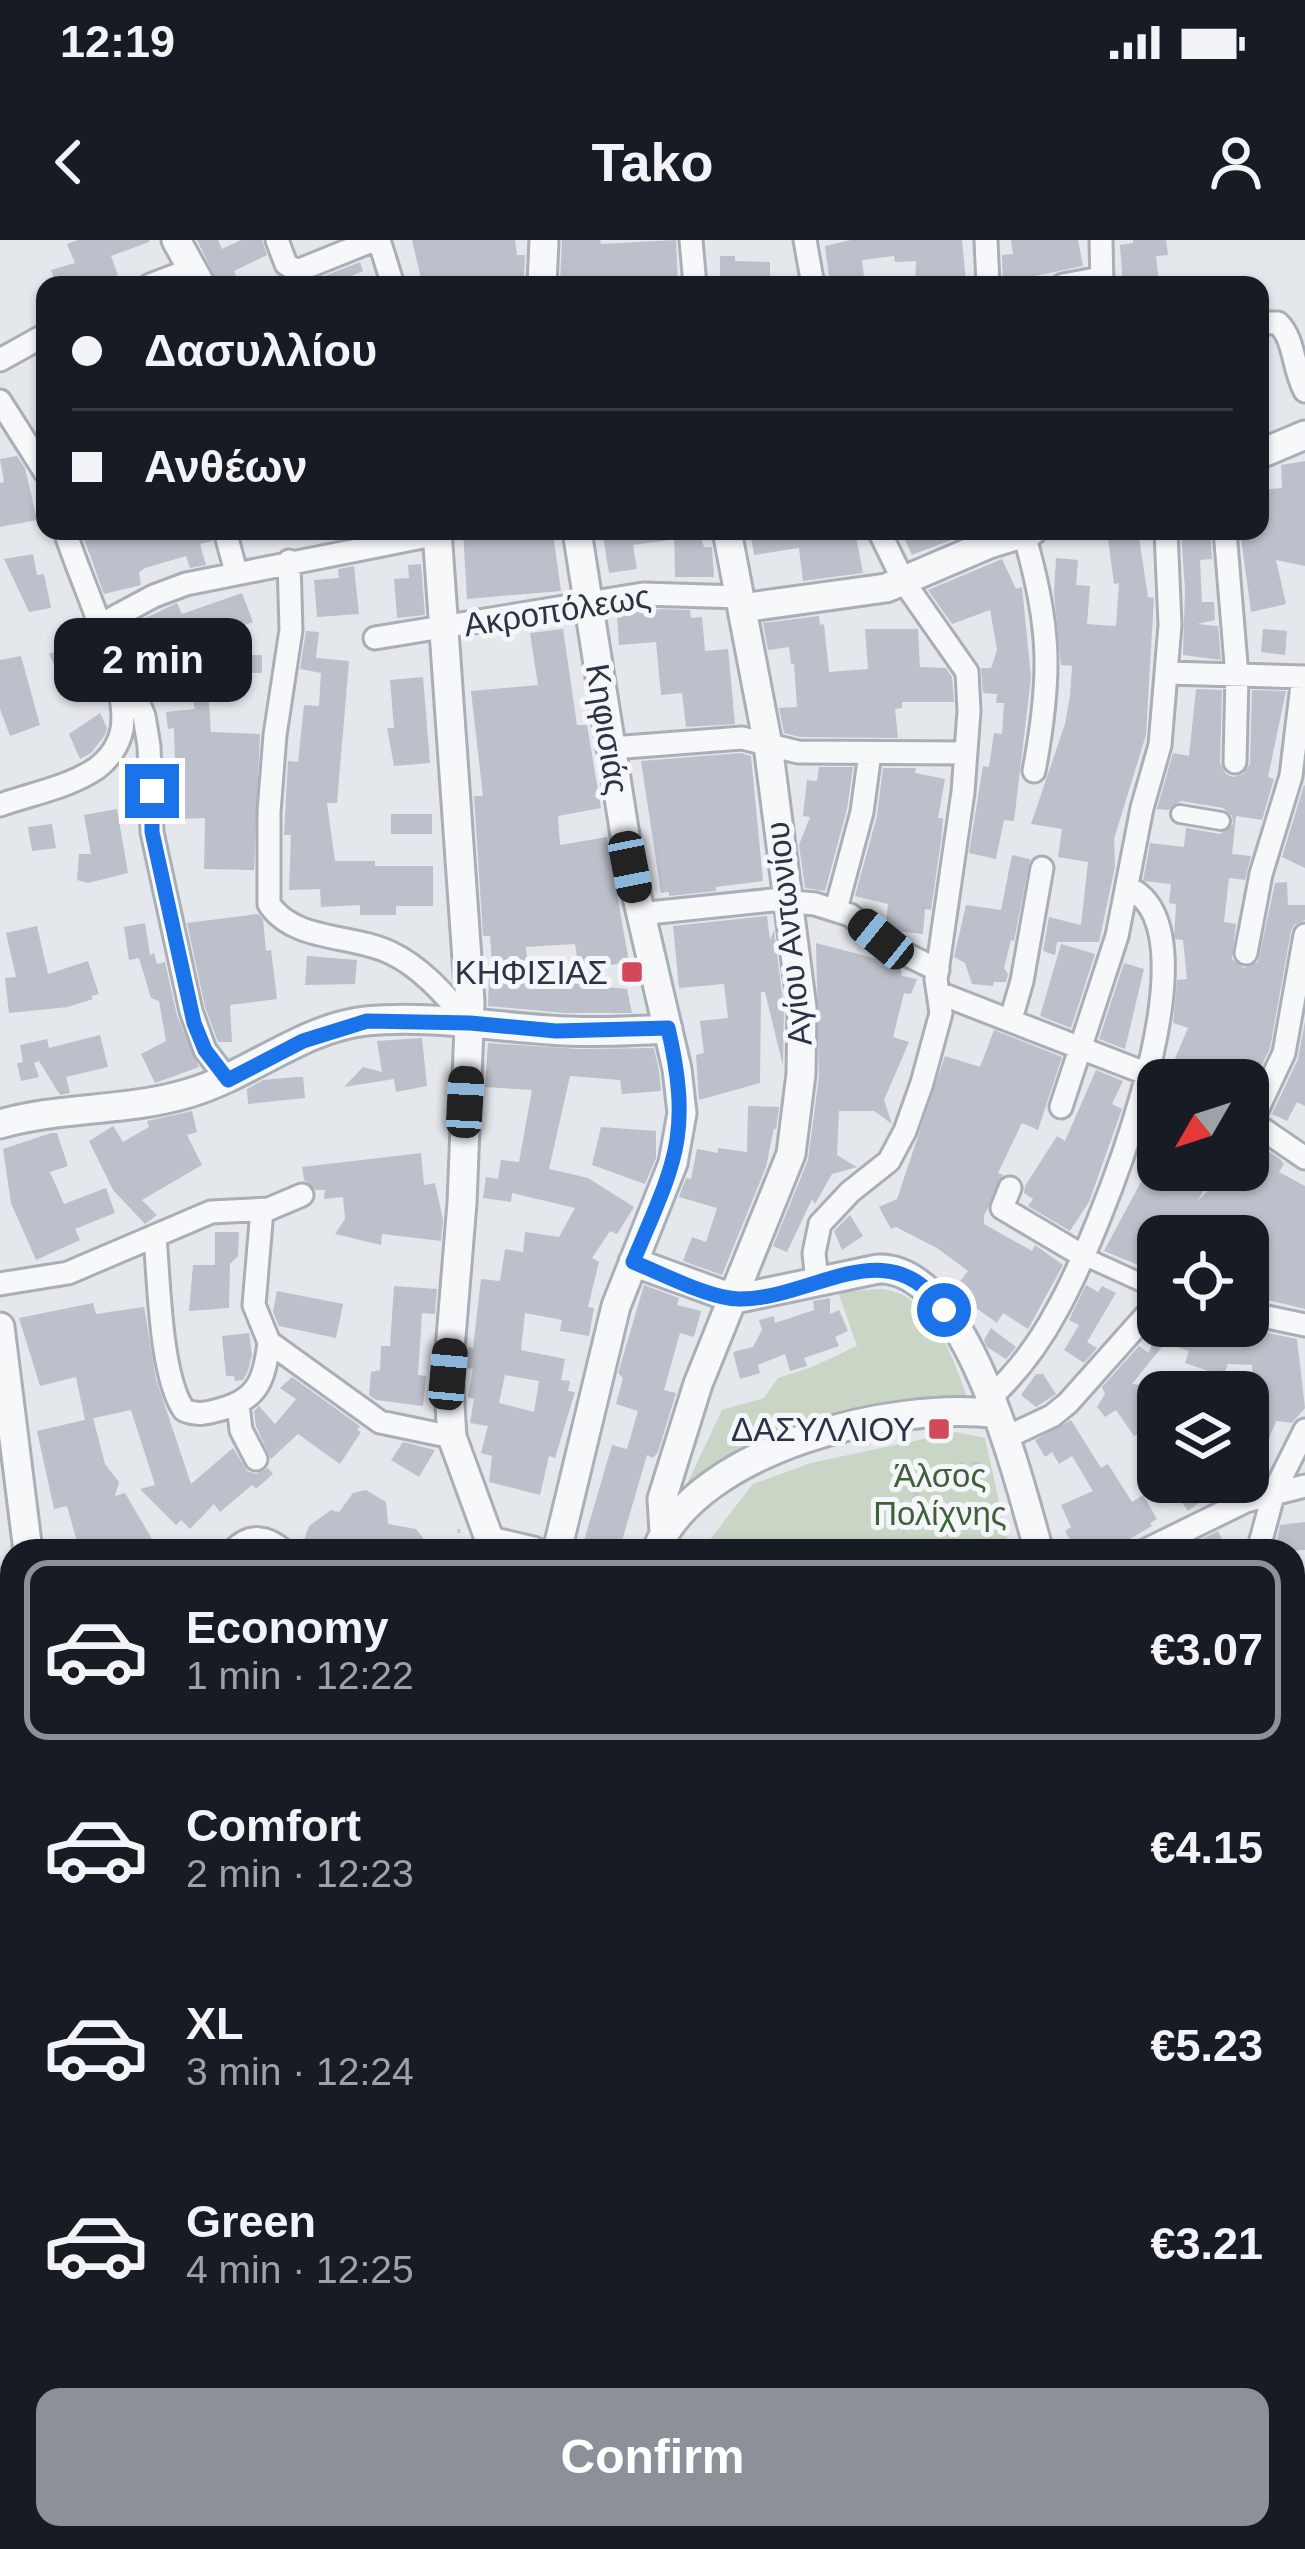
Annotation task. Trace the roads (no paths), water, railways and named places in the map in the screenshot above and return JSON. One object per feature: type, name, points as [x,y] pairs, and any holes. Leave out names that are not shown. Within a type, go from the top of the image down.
[{"type":"street","points":[[176,240],[195,276]]},
{"type":"street","points":[[277,240],[286,264],[297,271],[376,240],[390,276]]},
{"type":"street","points":[[542,276],[544,240]]},
{"type":"street","points":[[691,240],[694,276]]},
{"type":"street","points":[[805,240],[811,276]]},
{"type":"street","points":[[986,240],[988,276]]},
{"type":"street","points":[[1101,240],[1101,276]]},
{"type":"street","points":[[1269,323],[1286,330],[1293,366],[1305,391]]},
{"type":"street","points":[[0,359],[36,340]]},
{"type":"street","points":[[0,401],[36,458]]},
{"type":"street","points":[[1269,450],[1305,435]]},
{"type":"street","points":[[0,805],[76,778],[105,761],[122,729],[116,680],[68,540]]},
{"type":"street","points":[[227,540],[236,572]]},
{"type":"street","points":[[98,626],[166,590],[397,540]]},
{"type":"street","points":[[439,540],[470,1023],[448,1374],[452,1437],[489,1539]]},
{"type":"street","name":"Κηφισιάς","points":[[559,1539],[601,1359],[633,1262],[668,1179],[680,1135],[681,1095],[639,914],[578,540]]},
{"type":"street","name":"Αγίου Αντωνίου","points":[[660,1539],[662,1499],[703,1368],[735,1299],[795,1140],[802,1008],[768,745],[729,540]]},
{"type":"street","points":[[817,1282],[815,1246],[822,1220],[884,1168],[905,1132],[939,1022],[938,970],[966,753],[967,672],[904,582],[883,540]]},
{"type":"street","name":"Ακροπόλεως","points":[[375,638],[656,594],[741,602],[856,595],[904,582],[1003,540]]},
{"type":"street","points":[[1028,540],[1049,657],[1034,772]]},
{"type":"street","points":[[1061,1107],[1129,887],[1142,808],[1160,745],[1168,673],[1167,540]]},
{"type":"street","points":[[1226,540],[1237,676],[1235,762]]},
{"type":"street","points":[[290,561],[291,630],[274,735],[269,812],[269,904],[287,924],[394,954],[425,976],[470,1023]]},
{"type":"street","points":[[1168,673],[1304,677],[1291,776],[1261,874],[1246,953]]},
{"type":"street","points":[[116,680],[133,688],[144,716],[152,832],[191,1011],[205,1050],[228,1080]]},
{"type":"street","points":[[611,748],[732,738],[798,752],[966,753]]},
{"type":"street","points":[[836,909],[862,812],[870,753]]},
{"type":"street","points":[[1180,814],[1222,821]]},
{"type":"street","points":[[1011,1019],[1042,868]]},
{"type":"street","points":[[1129,887],[1152,908],[1164,955],[1157,1059]]},
{"type":"street","points":[[639,914],[788,900],[850,915],[893,948],[938,970]]},
{"type":"street","points":[[1269,1083],[1299,1004],[1305,935]]},
{"type":"street","points":[[939,993],[1137,1069]]},
{"type":"street","points":[[0,1124],[146,1104],[228,1080],[280,1050],[350,1024],[387,1020],[556,1031],[668,1028]]},
{"type":"street","points":[[1002,1429],[1041,1337],[1083,1256],[1137,1120]]},
{"type":"street","points":[[1269,1133],[1305,1158]]},
{"type":"street","points":[[1010,1189],[1002,1208],[1083,1256],[1137,1280]]},
{"type":"street","points":[[0,1284],[68,1273],[211,1212],[262,1210],[302,1195]]},
{"type":"street","points":[[262,1210],[254,1305],[269,1342],[380,1422],[452,1437]]},
{"type":"street","points":[[155,1237],[176,1398],[191,1414],[238,1405],[259,1387],[269,1342]]},
{"type":"street","points":[[633,1262],[735,1299],[883,1269],[918,1282],[950,1319],[1002,1429],[1035,1539]]},
{"type":"street","points":[[1269,1317],[1305,1325]]},
{"type":"street","points":[[661,1539],[677,1515],[733,1469],[772,1449],[860,1425],[926,1414],[1002,1429],[1052,1416],[1137,1326]]},
{"type":"street","points":[[0,1327],[26,1539]]},
{"type":"street","points":[[238,1405],[241,1430],[256,1459]]},
{"type":"street","points":[[1261,1539],[1274,1492],[1305,1430]]},
{"type":"street","points":[[1166,1539],[1207,1517],[1274,1492],[1305,1486]]},
{"type":"place","name":"ΚΗΦΙΣΙΑΣ","points":[[632,972]]},
{"type":"place","name":"ΔΑΣΥΛΛΙΟΥ","points":[[939,1429]]},
{"type":"park label","name":"Άλσος Πολίχνης","points":[[940,1494]]}]
